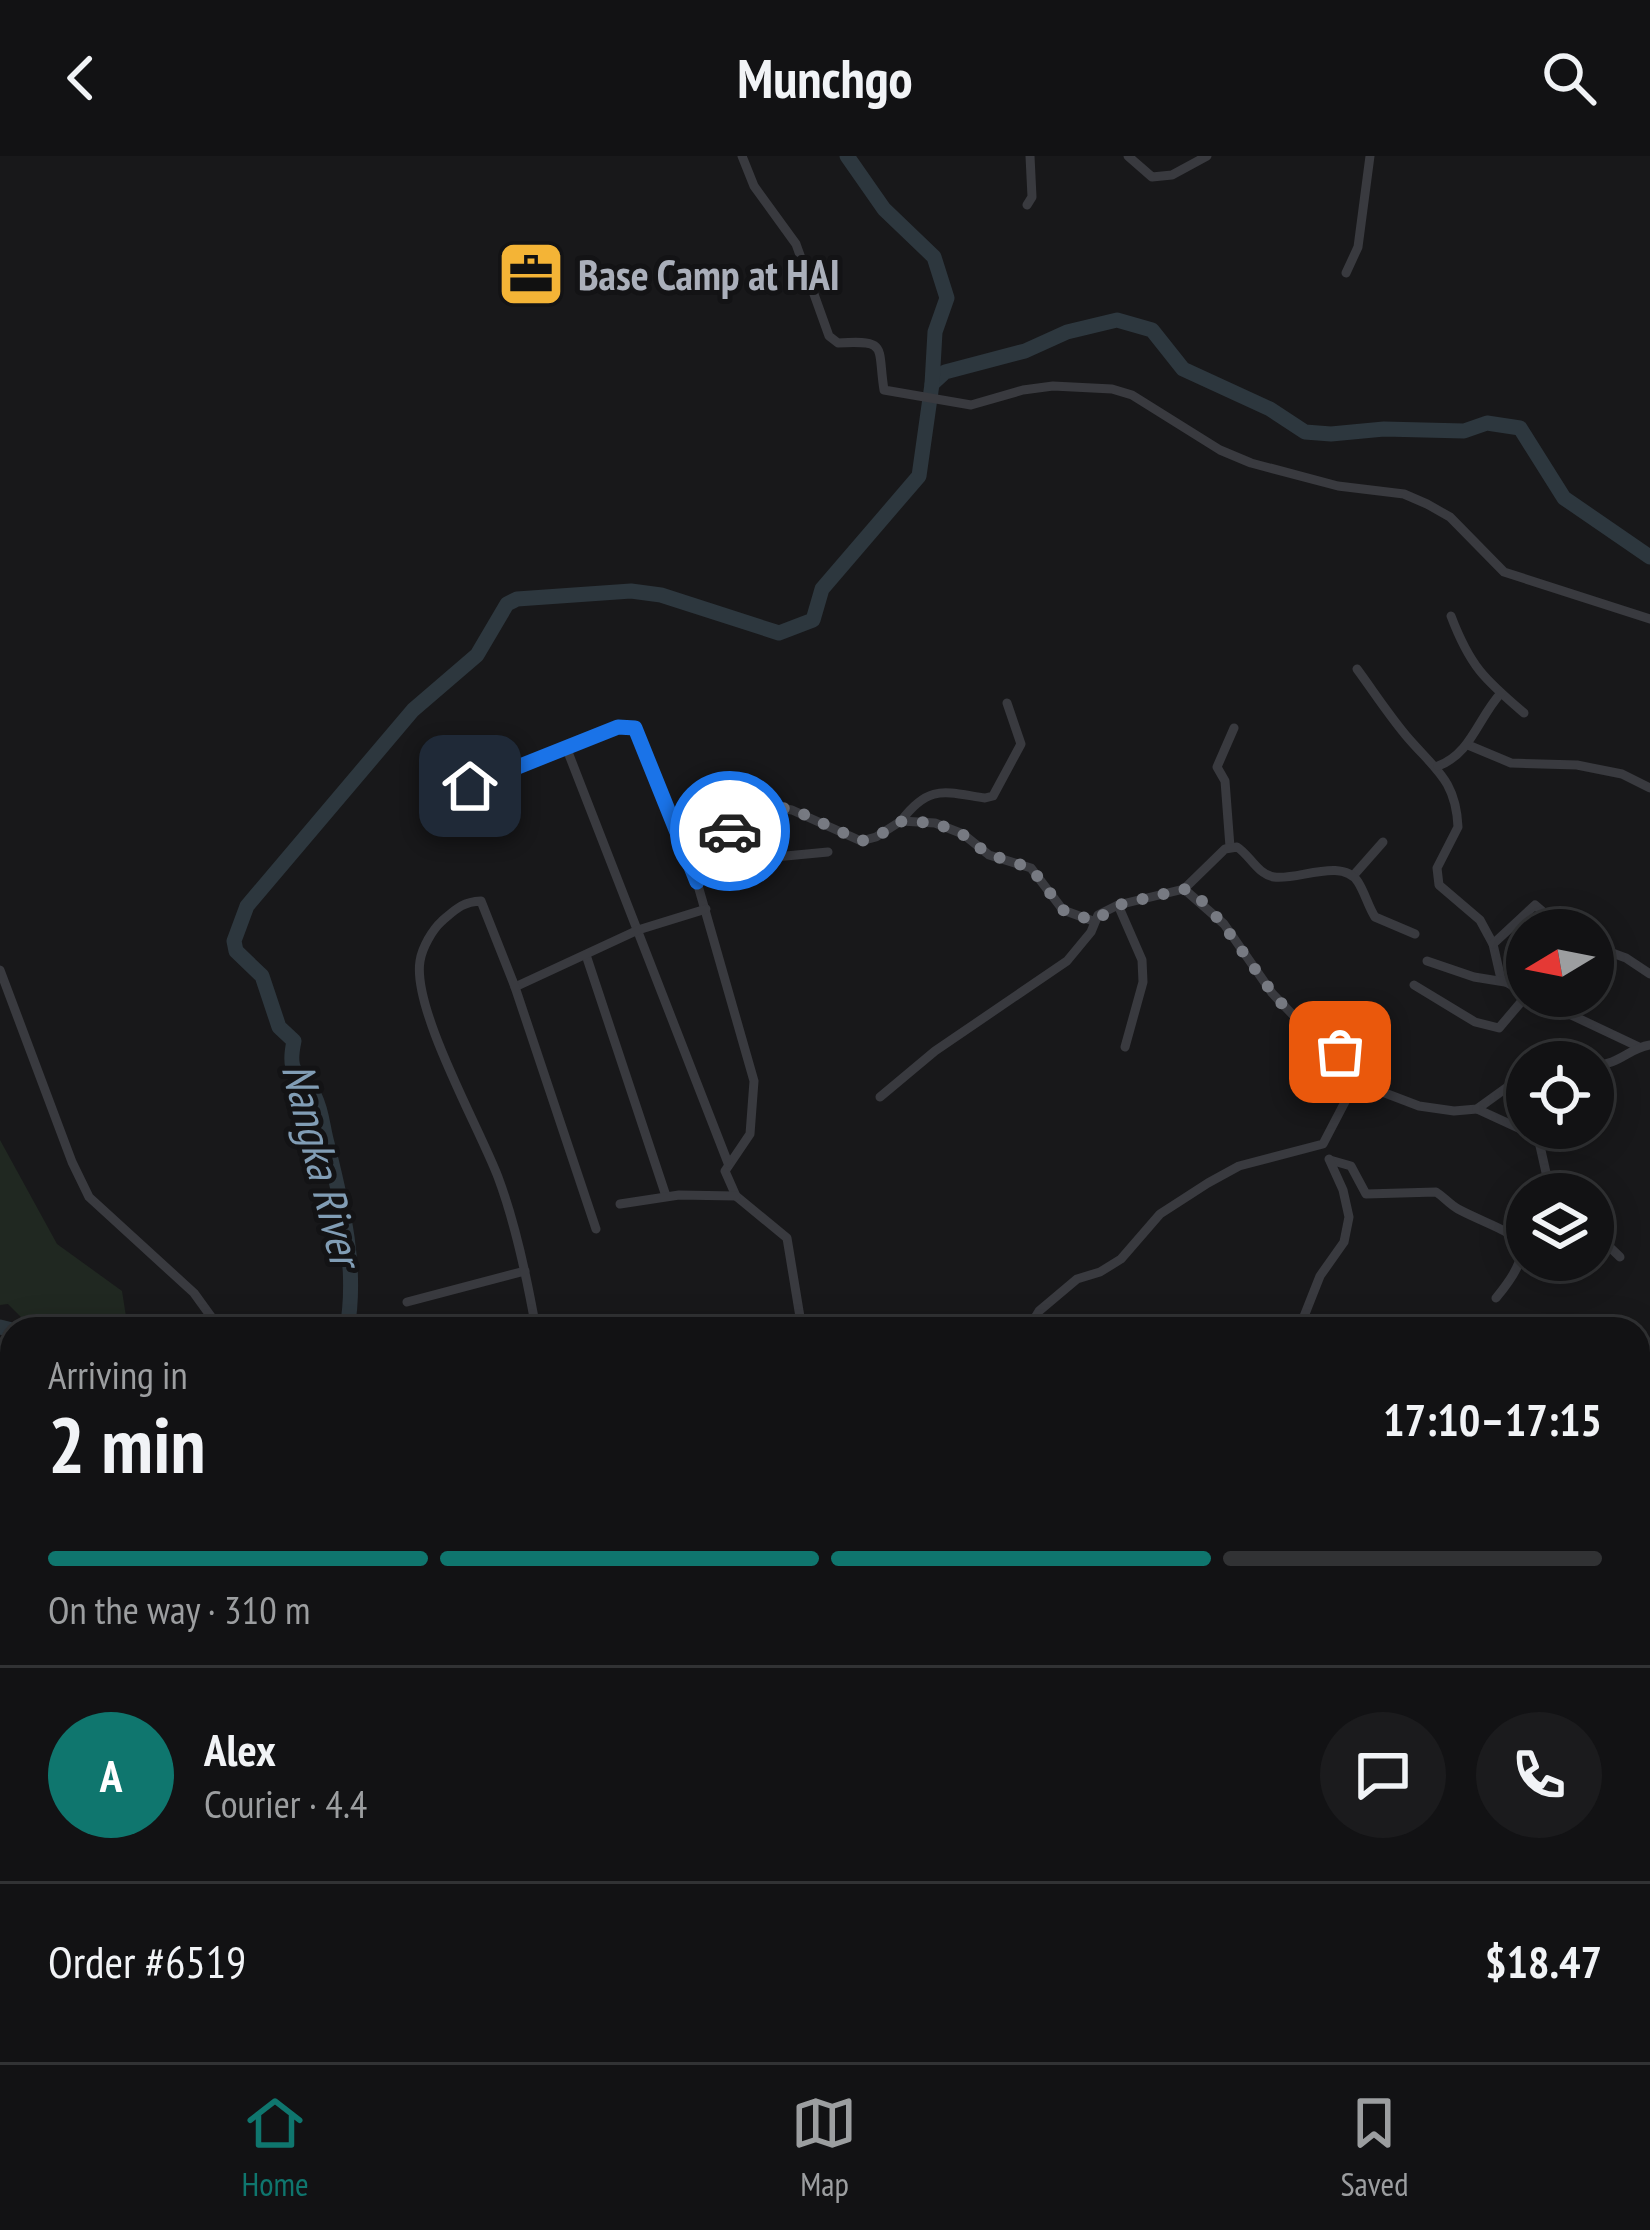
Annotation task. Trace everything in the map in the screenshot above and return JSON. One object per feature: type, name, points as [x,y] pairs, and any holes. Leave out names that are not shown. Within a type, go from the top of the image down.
[{"type":"street","points":[[742,156],[754,186],[796,244],[829,336],[838,343],[860,339],[874,345],[882,360],[883,388],[971,406],[1023,389],[1053,386],[1112,389],[1132,395],[1220,450],[1251,463],[1338,486],[1404,494],[1450,518],[1504,572],[1650,619]]},
{"type":"street","points":[[1028,205],[1033,181],[1030,156]]},
{"type":"street","points":[[1128,156],[1152,176],[1172,176],[1207,156]]},
{"type":"street","points":[[1346,273],[1358,247],[1370,156]]},
{"type":"street","points":[[1451,616],[1466,654],[1524,713]]},
{"type":"street","points":[[1357,669],[1410,740],[1438,766],[1458,827],[1437,868],[1437,880],[1480,920],[1505,982]]},
{"type":"street","points":[[1438,766],[1461,754],[1501,693]]},
{"type":"street","points":[[697,882],[701,867],[719,850],[739,814],[772,807],[792,809],[861,841],[902,821],[916,801],[936,791],[993,796],[1020,752],[1007,703]]},
{"type":"street","points":[[446,796],[618,727],[635,728],[697,882],[754,1081],[750,1134],[725,1171],[736,1196],[787,1238],[800,1317]]},
{"type":"street","points":[[1230,847],[1225,781],[1217,767],[1234,728]]},
{"type":"street","points":[[1468,745],[1511,763],[1577,765],[1622,774],[1650,788]]},
{"type":"street","points":[[566,747],[728,1163]]},
{"type":"street","points":[[902,821],[935,823],[962,834],[988,854],[1031,868],[1063,910],[1094,921]]},
{"type":"street","points":[[1353,877],[1383,842]]},
{"type":"street","points":[[1230,847],[1243,849],[1274,877],[1322,872],[1353,877]]},
{"type":"street","points":[[880,1097],[934,1051],[1067,961],[1091,932],[1094,921],[1118,905],[1184,889],[1230,847]]},
{"type":"street","points":[[719,850],[754,859],[828,852]]},
{"type":"street","points":[[1353,877],[1375,917],[1415,934]]},
{"type":"street","points":[[1184,889],[1224,924],[1294,1016],[1340,1052],[1377,1090],[1419,1106],[1477,1109],[1538,1137],[1546,1173]]},
{"type":"street","points":[[534,1317],[499,1179],[420,985],[420,958],[435,928],[464,902],[481,902],[515,987],[596,1229]]},
{"type":"street","points":[[1118,905],[1142,960],[1143,982],[1125,1047]]},
{"type":"street","points":[[515,987],[638,929],[706,909]]},
{"type":"street","points":[[1493,944],[1506,932]]},
{"type":"street","points":[[1614,954],[1650,974]]},
{"type":"street","points":[[586,955],[666,1196]]},
{"type":"street","points":[[1427,962],[1505,982]]},
{"type":"street","points":[[0,970],[89,1197],[166,1264],[212,1317]]},
{"type":"street","points":[[1414,986],[1475,1022],[1499,1028],[1509,1017]]},
{"type":"street","points":[[1578,1017],[1644,1046]]},
{"type":"street","points":[[1614,1062],[1644,1046]]},
{"type":"street","points":[[1477,1109],[1506,1088]]},
{"type":"street","points":[[1035,1317],[1076,1279],[1121,1259],[1160,1214],[1239,1166],[1323,1144],[1347,1098],[1377,1090]]},
{"type":"street","points":[[1304,1317],[1320,1276],[1344,1242],[1349,1217],[1323,1144]]},
{"type":"street","points":[[1330,1160],[1351,1166],[1366,1195],[1436,1192],[1450,1205],[1506,1229],[1522,1261],[1496,1298]]},
{"type":"street","points":[[620,1204],[666,1196],[736,1196]]},
{"type":"street","points":[[1614,1251],[1620,1257]]},
{"type":"street","points":[[407,1302],[525,1271]]},
{"type":"shaded area","points":[[0,1140],[57,1244],[122,1291],[126,1317],[21,1317],[8,1304],[0,1305]]},
{"type":"waterway","name":"Nangka River","points":[[348,1317],[347,1235],[321,1114],[310,1088],[293,1068],[294,1041],[279,1027],[262,976],[236,951],[234,941],[247,906],[413,710],[477,655],[507,604],[517,599],[631,591],[661,595],[779,633],[813,620],[822,589],[919,476],[935,332],[947,298],[934,257],[884,209],[847,156]]},
{"type":"waterway","points":[[932,384],[945,372],[1117,320],[1152,330],[1183,369],[1270,409],[1305,432],[1464,431],[1487,423],[1520,428],[1564,498],[1650,557]]},
{"type":"way so far","points":[[730,831],[739,814],[772,807],[792,809],[861,841],[902,821],[935,823],[962,834],[988,854],[1031,868],[1063,910],[1094,921],[1118,905],[1191,891],[1224,924],[1272,993],[1313,1034],[1340,1052]]},
{"type":"place","name":"Base Camp at HAI","points":[[531,274]]},
{"type":"route","points":[[470,786],[618,727],[635,728],[697,882],[701,867],[730,831]]}]
